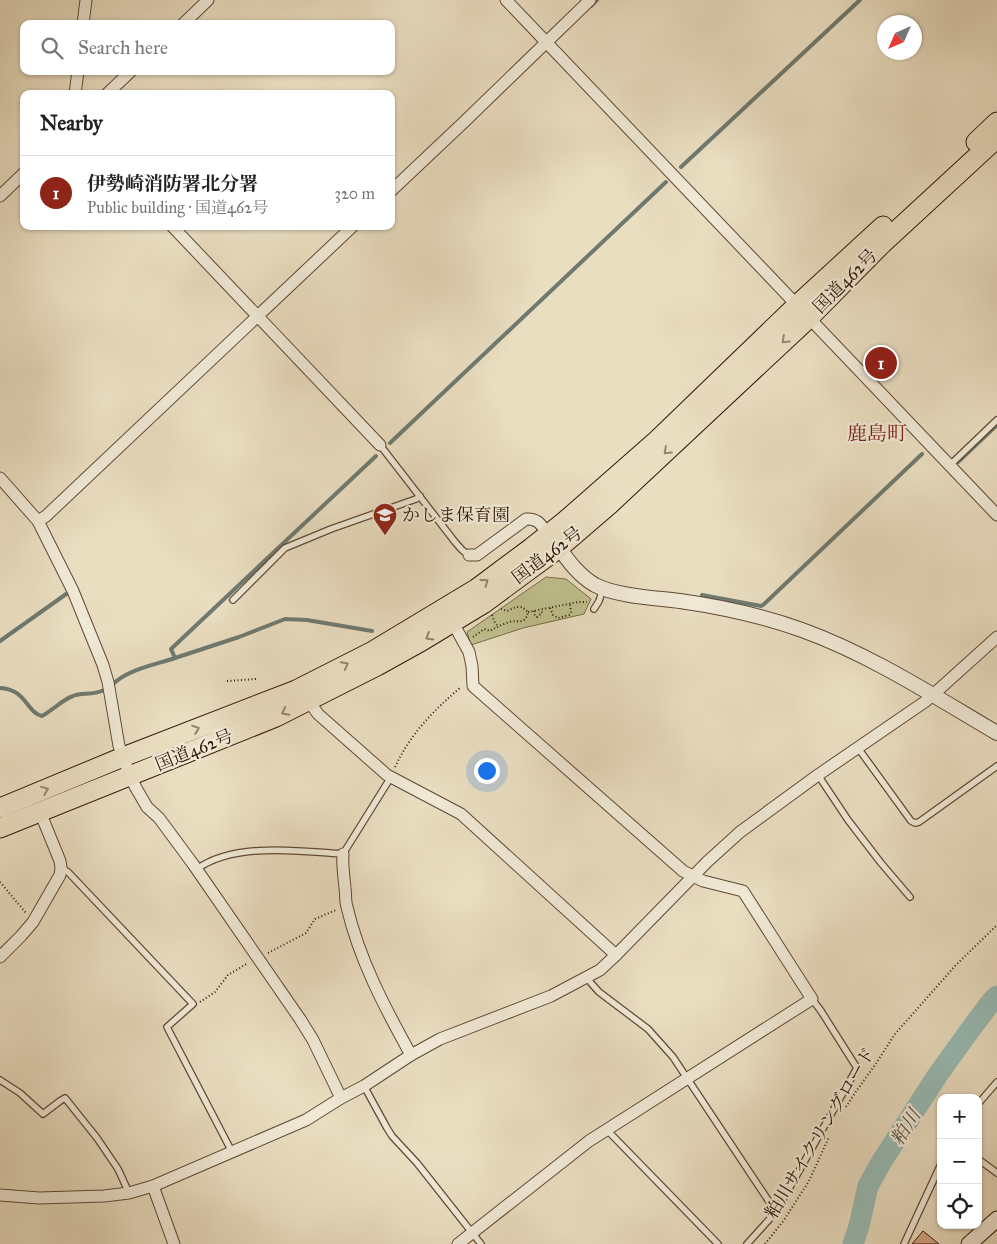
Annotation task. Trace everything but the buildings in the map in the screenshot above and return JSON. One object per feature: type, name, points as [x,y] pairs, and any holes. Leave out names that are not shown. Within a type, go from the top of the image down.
[{"type":"highway","name":"国道462号","points":[[0,808],[123,757],[296,690],[373,650],[554,541],[615,499],[997,122]]},
{"type":"highway","name":"国道462号","points":[[803,312],[882,244],[997,138]]},
{"type":"highway","name":"国道462号","points":[[0,828],[276,717],[377,666],[482,604],[554,541]]},
{"type":"main road","points":[[968,1244],[997,1219]]},
{"type":"street","points":[[84,20],[86,0]]},
{"type":"street","points":[[187,20],[208,0]]},
{"type":"street","points":[[506,0],[997,515]]},
{"type":"street","points":[[395,187],[590,0]]},
{"type":"street","points":[[76,90],[77,75]]},
{"type":"street","points":[[111,90],[128,75]]},
{"type":"street","points":[[0,196],[20,177]]},
{"type":"street","points":[[176,230],[380,445]]},
{"type":"street","points":[[38,521],[46,516],[349,230]]},
{"type":"street","points":[[0,478],[38,521],[73,590],[103,665],[123,757],[130,776],[147,807],[159,818],[304,1026],[313,1040],[341,1098]]},
{"type":"street","points":[[469,555],[477,555],[526,519],[532,518],[538,522],[578,572],[603,589],[630,595],[718,607],[780,622],[804,630],[897,675],[997,733]]},
{"type":"street","points":[[453,622],[469,652],[473,686],[684,871],[703,881],[743,891],[812,999],[589,1141],[458,1244]]},
{"type":"street","points":[[0,1195],[39,1198],[104,1196],[129,1193],[153,1186],[306,1120],[440,1039],[551,996],[600,970],[693,876],[740,832],[818,775],[914,711],[997,638]]},
{"type":"street","points":[[310,700],[318,714],[386,775],[461,814],[616,955]]},
{"type":"street","points":[[0,957],[33,922],[60,875],[61,868],[57,853],[40,812]]},
{"type":"street","points":[[343,854],[346,905],[353,932],[371,978],[411,1055]]},
{"type":"street","points":[[153,1186],[174,1244]]},
{"type":"lane","points":[[949,466],[997,420]]},
{"type":"lane","points":[[380,445],[462,550],[469,555]]},
{"type":"lane","points":[[233,600],[286,548],[420,496]]},
{"type":"lane","points":[[594,609],[603,589]]},
{"type":"lane","points":[[858,748],[911,821],[915,823],[997,766]]},
{"type":"lane","points":[[818,775],[848,820],[881,863],[910,896]]},
{"type":"lane","points":[[196,870],[206,863],[232,854],[256,850],[343,854],[390,777]]},
{"type":"lane","points":[[61,868],[68,872],[193,1004],[167,1027],[232,1152]]},
{"type":"lane","points":[[587,976],[599,992],[648,1029],[673,1058],[776,1212]]},
{"type":"lane","points":[[748,1244],[776,1212],[857,1068],[812,999]]},
{"type":"lane","points":[[0,1080],[20,1093],[43,1114],[65,1098],[118,1168],[129,1193]]},
{"type":"lane","points":[[982,1099],[997,1082]]},
{"type":"lane","points":[[364,1086],[392,1136],[417,1163],[481,1244]]},
{"type":"lane","points":[[607,1130],[718,1244]]},
{"type":"lane","points":[[982,1161],[997,1173]]},
{"type":"lane","points":[[904,1244],[937,1173]]},
{"type":"path","points":[[499,608],[507,612],[516,607],[522,607],[528,612],[578,602],[589,602]]},
{"type":"path","points":[[550,608],[553,615],[558,618],[571,613],[570,604]]},
{"type":"path","points":[[534,611],[537,617],[542,613],[541,610]]},
{"type":"path","points":[[470,633],[472,638],[484,629],[490,631],[496,626],[512,621],[523,621],[528,612]]},
{"type":"path","points":[[491,613],[497,625]]},
{"type":"path","points":[[227,681],[256,679]]},
{"type":"path","points":[[390,777],[419,728],[437,708],[463,685],[472,681]]},
{"type":"path","points":[[0,882],[33,922]]},
{"type":"path","name":"粕川サイクリングロード","points":[[844,1112],[895,1034],[955,966],[997,925]]},
{"type":"path","name":"粕川サイクリングロード","points":[[765,1244],[784,1220],[809,1181],[831,1134]]},
{"type":"green space","points":[[546,577],[566,579],[591,599],[584,614],[523,628],[471,645],[467,632]]},
{"type":"waterway","points":[[591,6],[597,0]]},
{"type":"waterway","points":[[681,167],[860,0]]},
{"type":"waterway","points":[[390,443],[666,182]]},
{"type":"waterway","points":[[958,462],[997,425]]},
{"type":"waterway","points":[[702,595],[763,605],[922,454]]},
{"type":"waterway","points":[[113,684],[134,671],[175,658],[171,649],[376,456]]},
{"type":"waterway","points":[[0,641],[69,592],[67,589]]},
{"type":"waterway","points":[[175,658],[239,637],[285,619],[307,620],[372,631]]},
{"type":"waterway","points":[[0,688],[15,692],[32,710],[42,716],[73,696],[104,690]]},
{"type":"waterway","name":"粕川","points":[[853,1244],[868,1186],[882,1161],[937,1076],[997,996]]},
{"type":"place","name":"伊勢崎消防署北分署","points":[[881,363]]},
{"type":"place","name":"かしま保育園","points":[[385,536]]},
{"type":"district","name":"鹿島町","points":[[877,433]]}]
